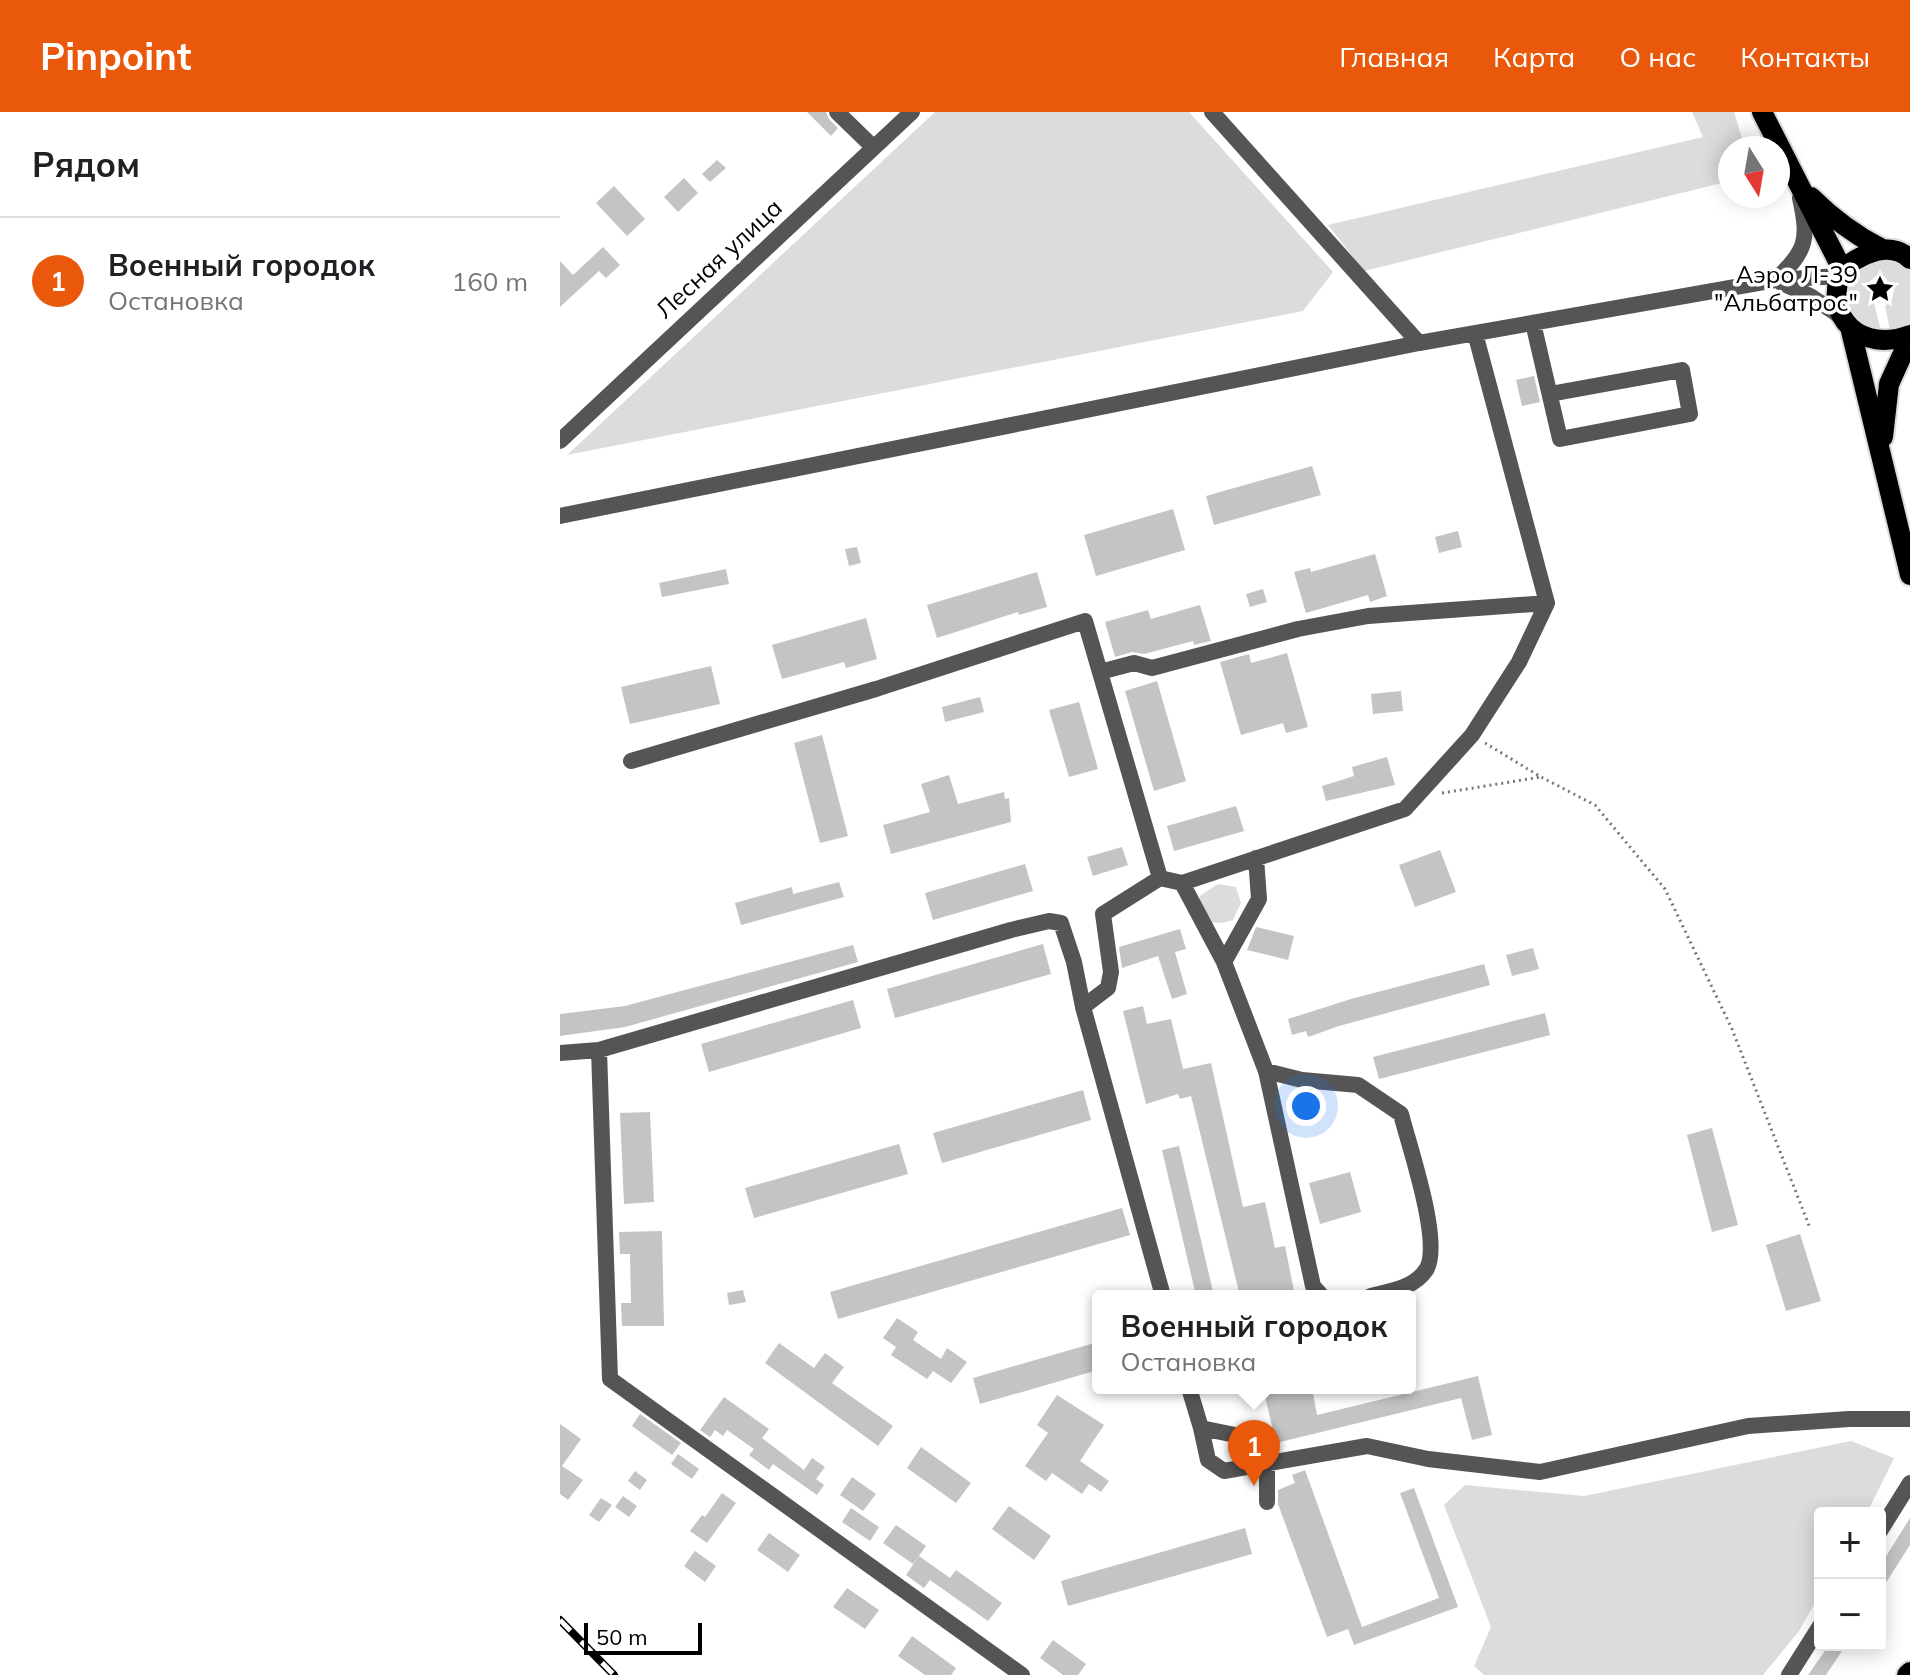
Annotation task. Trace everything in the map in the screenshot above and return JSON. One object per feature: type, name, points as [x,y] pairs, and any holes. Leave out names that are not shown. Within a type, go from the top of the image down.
[{"type":"main road","points":[[1762,112],[1840,272],[1836,297],[1847,324],[1910,575]]},
{"type":"main road","points":[[1797,183],[1826,212],[1860,238],[1882,249],[1908,255]]},
{"type":"main road","points":[[1840,272],[1859,256],[1882,249]]},
{"type":"main road","points":[[1847,324],[1872,341],[1910,336]]},
{"type":"main road","points":[[1881,456],[1889,384],[1910,336]]},
{"type":"street","points":[[837,112],[873,147]]},
{"type":"street","name":"Лесная улица","points":[[560,441],[912,112]]},
{"type":"street","points":[[1212,112],[1419,343]]},
{"type":"street","points":[[1775,280],[1803,250],[1807,229],[1797,183]]},
{"type":"street","points":[[560,516],[1419,343],[1775,280],[1840,272]]},
{"type":"street","points":[[1775,280],[1810,296],[1847,324]]},
{"type":"street","points":[[1533,323],[1560,439],[1690,414],[1682,370],[1550,394]]},
{"type":"street","points":[[1083,1007],[1108,988],[1111,972],[1103,914],[1160,878],[1182,883],[1405,809],[1472,735],[1519,662],[1547,603],[1475,333]]},
{"type":"street","points":[[1100,672],[1134,663],[1152,668],[1298,629],[1368,616],[1547,603]]},
{"type":"street","points":[[631,761],[876,689],[1085,621],[1160,878]]},
{"type":"street","points":[[1224,962],[1259,899],[1256,858]]},
{"type":"street","points":[[1182,883],[1224,962],[1266,1071],[1313,1286],[1317,1290]]},
{"type":"street","points":[[560,1053],[599,1050],[1049,921],[1061,923],[1161,1290]]},
{"type":"street","points":[[599,1050],[610,1379],[1022,1675]]},
{"type":"street","points":[[1266,1071],[1302,1080],[1358,1085],[1401,1114],[1430,1228],[1431,1258],[1425,1271],[1398,1290]]},
{"type":"street","points":[[1191,1394],[1208,1460],[1224,1471],[1367,1446],[1428,1459],[1540,1472],[1748,1426],[1849,1419],[1910,1419]]},
{"type":"street","points":[[1201,1428],[1235,1435],[1267,1463],[1267,1502]]},
{"type":"street","points":[[1886,1521],[1910,1483]]},
{"type":"street","points":[[1789,1675],[1814,1635]]},
{"type":"path","points":[[1472,735],[1595,805],[1665,889],[1732,1029],[1810,1228]]},
{"type":"path","points":[[1442,793],[1541,777]]},
{"type":"shaded area","points":[[935,112],[1189,112],[1333,272],[1303,311],[567,455]]},
{"type":"shaded area","points":[[1692,112],[1734,112],[1741,136],[1718,136],[1718,184],[1364,271],[1328,225],[1703,137]]},
{"type":"shaded area","points":[[1879,255],[1903,263],[1910,269],[1910,325],[1904,330],[1890,330],[1885,306],[1892,300],[1894,289],[1884,276],[1876,276],[1869,282],[1880,327],[1875,335],[1863,331],[1843,300],[1848,275]]},
{"type":"shaded area","points":[[1218,884],[1236,887],[1241,903],[1233,920],[1223,923],[1208,922],[1198,906],[1200,896]]},
{"type":"shaded area","points":[[1851,1441],[1894,1458],[1870,1507],[1814,1507],[1814,1605],[1799,1631],[1763,1675],[1484,1675],[1474,1666],[1491,1627],[1444,1505],[1465,1485],[1584,1496]]},
{"type":"building","points":[[807,112],[826,112],[838,128],[831,136]]},
{"type":"building","points":[[717,160],[726,168],[710,182],[702,174]]},
{"type":"building","points":[[684,178],[698,193],[678,212],[664,197]]},
{"type":"building","points":[[614,186],[645,219],[627,236],[596,203]]},
{"type":"building","points":[[603,247],[620,265],[606,278],[599,271],[560,307],[560,261],[573,275]]},
{"type":"building","points":[[1534,376],[1540,402],[1522,406],[1516,380]]},
{"type":"building","points":[[1312,466],[1321,495],[1214,525],[1206,496]]},
{"type":"building","points":[[1173,509],[1185,550],[1096,576],[1084,535]]},
{"type":"building","points":[[1458,531],[1462,547],[1439,553],[1435,537]]},
{"type":"building","points":[[857,547],[861,563],[849,566],[845,549]]},
{"type":"building","points":[[1375,554],[1387,596],[1370,602],[1368,595],[1306,613],[1294,572],[1310,568],[1311,572]]},
{"type":"building","points":[[726,569],[729,584],[662,597],[659,583]]},
{"type":"building","points":[[1037,572],[1047,607],[1019,615],[1018,612],[937,638],[927,605]]},
{"type":"building","points":[[1263,589],[1267,602],[1250,607],[1246,594]]},
{"type":"building","points":[[1200,605],[1211,641],[1194,645],[1193,641],[1144,654],[1132,652],[1115,657],[1105,622],[1148,610],[1151,619]]},
{"type":"building","points":[[866,618],[877,659],[846,668],[844,662],[782,679],[772,645]]},
{"type":"building","points":[[1287,653],[1308,727],[1286,733],[1283,723],[1241,735],[1220,662],[1249,654],[1251,663]]},
{"type":"building","points":[[711,666],[720,704],[630,724],[621,687]]},
{"type":"building","points":[[1157,681],[1186,781],[1154,791],[1125,691]]},
{"type":"building","points":[[1401,691],[1403,711],[1373,714],[1371,694]]},
{"type":"building","points":[[980,697],[984,712],[945,722],[942,707]]},
{"type":"building","points":[[1079,702],[1098,769],[1069,777],[1049,710]]},
{"type":"building","points":[[822,735],[848,836],[820,843],[794,743]]},
{"type":"building","points":[[1387,757],[1395,785],[1326,801],[1322,786],[1354,776],[1352,767]]},
{"type":"building","points":[[949,775],[958,804],[1004,792],[1005,799],[1009,798],[1011,822],[891,854],[883,825],[930,812],[921,784]]},
{"type":"building","points":[[1236,806],[1244,831],[1174,851],[1167,826]]},
{"type":"building","points":[[1122,847],[1128,865],[1093,876],[1087,857]]},
{"type":"building","points":[[1440,850],[1456,892],[1415,907],[1399,865]]},
{"type":"building","points":[[1025,864],[1033,891],[933,920],[925,893]]},
{"type":"building","points":[[839,882],[844,897],[741,925],[735,903],[792,887],[793,894]]},
{"type":"building","points":[[1256,927],[1294,936],[1288,960],[1247,950]]},
{"type":"building","points":[[1180,929],[1186,949],[1175,952],[1187,994],[1172,999],[1158,956],[1122,968],[1119,947]]},
{"type":"building","points":[[1043,944],[1051,974],[895,1018],[887,989]]},
{"type":"building","points":[[853,945],[858,962],[625,1027],[560,1036],[560,1014],[625,1006]]},
{"type":"building","points":[[1533,948],[1539,969],[1512,976],[1506,955]]},
{"type":"building","points":[[1484,964],[1490,985],[1308,1037],[1306,1031],[1292,1035],[1288,1019]]},
{"type":"building","points":[[853,1000],[861,1028],[709,1072],[701,1044]]},
{"type":"building","points":[[1143,1006],[1147,1024],[1171,1019],[1183,1069],[1211,1063],[1243,1207],[1265,1202],[1275,1248],[1285,1246],[1294,1290],[1239,1290],[1191,1096],[1180,1099],[1178,1094],[1146,1104],[1123,1011]]},
{"type":"building","points":[[1545,1013],[1550,1035],[1379,1079],[1373,1057]]},
{"type":"building","points":[[1083,1090],[1091,1120],[942,1163],[933,1133]]},
{"type":"building","points":[[650,1112],[654,1202],[624,1204],[620,1113]]},
{"type":"building","points":[[1712,1128],[1738,1225],[1712,1232],[1687,1135]]},
{"type":"building","points":[[899,1144],[908,1174],[754,1218],[745,1188]]},
{"type":"building","points":[[1179,1146],[1213,1290],[1195,1290],[1162,1150]]},
{"type":"building","points":[[1350,1172],[1361,1212],[1320,1224],[1309,1183]]},
{"type":"building","points":[[1122,1208],[1130,1235],[838,1319],[830,1292]]},
{"type":"building","points":[[662,1231],[664,1326],[622,1326],[621,1303],[631,1303],[630,1254],[620,1254],[619,1232]]},
{"type":"building","points":[[1800,1234],[1821,1301],[1786,1311],[1766,1245]]},
{"type":"building","points":[[743,1290],[746,1302],[729,1305],[727,1293]]},
{"type":"building","points":[[897,1318],[918,1332],[913,1340],[941,1359],[947,1348],[967,1362],[951,1383],[933,1371],[927,1379],[891,1355],[896,1347],[883,1338]]},
{"type":"building","points":[[779,1343],[814,1368],[825,1353],[844,1367],[832,1383],[893,1426],[878,1446],[765,1363]]},
{"type":"building","points":[[1092,1344],[1092,1372],[980,1404],[973,1378]]},
{"type":"building","points":[[1478,1376],[1492,1435],[1472,1440],[1461,1398],[1276,1443],[1264,1394],[1313,1394],[1317,1415],[1404,1394],[1416,1394],[1416,1391]]},
{"type":"building","points":[[1057,1395],[1104,1425],[1080,1461],[1109,1481],[1101,1492],[1089,1484],[1082,1494],[1052,1473],[1046,1481],[1025,1466],[1048,1433],[1037,1425]]},
{"type":"building","points":[[724,1397],[769,1429],[762,1438],[804,1470],[812,1458],[825,1467],[816,1479],[824,1485],[817,1495],[773,1464],[769,1470],[749,1455],[754,1449],[727,1430],[723,1436],[715,1430],[710,1437],[700,1430]]},
{"type":"building","points":[[640,1414],[681,1443],[672,1455],[632,1426]]},
{"type":"building","points":[[560,1424],[581,1439],[562,1466],[583,1480],[568,1500],[560,1494]]},
{"type":"building","points":[[921,1447],[971,1483],[956,1503],[907,1468]]},
{"type":"building","points":[[678,1454],[699,1469],[692,1479],[671,1464]]},
{"type":"building","points":[[1305,1470],[1362,1627],[1439,1598],[1400,1493],[1414,1488],[1458,1607],[1354,1645],[1348,1629],[1327,1637],[1278,1504],[1278,1490],[1295,1483],[1292,1475]]},
{"type":"building","points":[[635,1471],[647,1480],[640,1490],[628,1481]]},
{"type":"building","points":[[852,1477],[876,1494],[863,1511],[840,1495]]},
{"type":"building","points":[[722,1493],[736,1503],[707,1543],[690,1531],[702,1515],[705,1517]]},
{"type":"building","points":[[623,1496],[637,1506],[629,1517],[615,1507]]},
{"type":"building","points":[[601,1498],[612,1505],[599,1522],[589,1515]]},
{"type":"building","points":[[1009,1506],[1051,1536],[1034,1560],[992,1529]]},
{"type":"building","points":[[851,1508],[879,1527],[870,1541],[842,1522]]},
{"type":"building","points":[[1910,1518],[1910,1545],[1886,1583],[1886,1556]]},
{"type":"building","points":[[896,1525],[926,1546],[913,1564],[883,1543]]},
{"type":"building","points":[[1245,1528],[1252,1554],[1068,1606],[1061,1581]]},
{"type":"building","points":[[769,1533],[800,1555],[788,1572],[757,1550]]},
{"type":"building","points":[[695,1551],[716,1566],[705,1582],[684,1566]]},
{"type":"building","points":[[919,1556],[950,1578],[956,1570],[1002,1603],[988,1621],[930,1580],[924,1588],[906,1575]]},
{"type":"building","points":[[847,1588],[879,1610],[865,1629],[833,1607]]},
{"type":"building","points":[[912,1636],[956,1668],[951,1675],[925,1675],[898,1656]]},
{"type":"building","points":[[1053,1640],[1086,1664],[1078,1675],[1063,1675],[1040,1658]]},
{"type":"building","points":[[1825,1651],[1842,1651],[1826,1675],[1808,1675]]},
{"type":"railway","points":[[560,1620],[614,1675]]},
{"type":"place","name":"Аэро Л-39 \"Альбатрос\"","points":[[1880,289]]},
{"type":"place","name":"Военный городок","points":[[1254,1486]]}]
